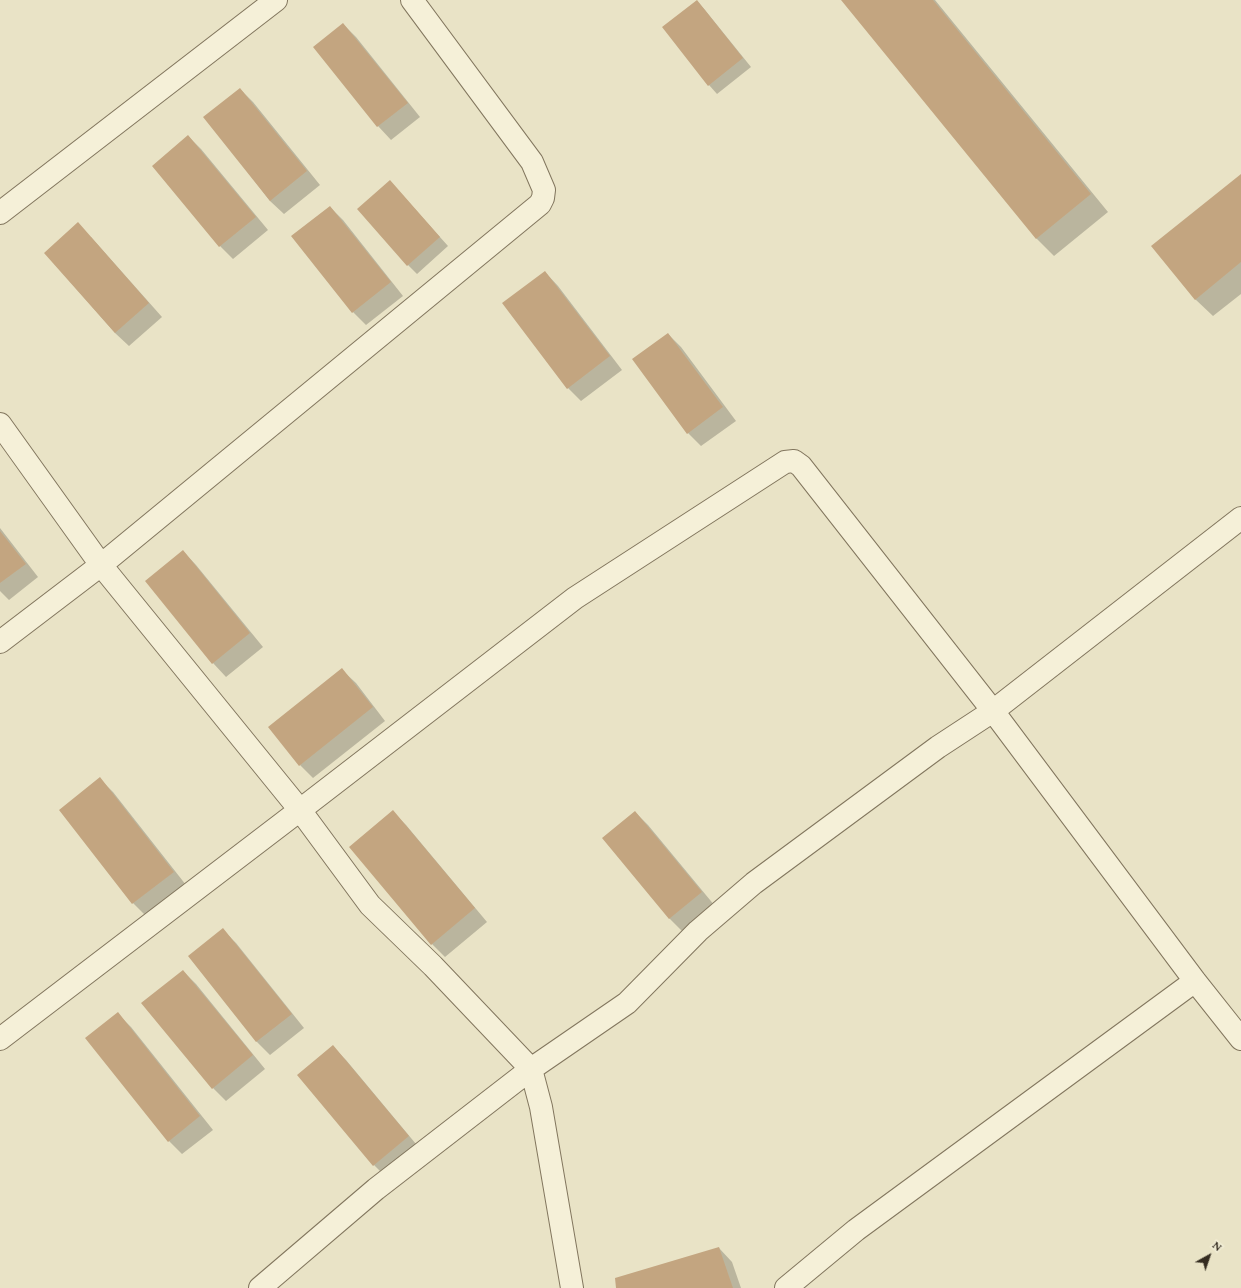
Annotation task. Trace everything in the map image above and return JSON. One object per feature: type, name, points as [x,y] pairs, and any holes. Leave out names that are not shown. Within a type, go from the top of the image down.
[{"type":"street","points":[[0,213],[276,0]]},
{"type":"street","points":[[0,642],[101,565],[540,204],[543,198],[544,190],[532,162],[412,0]]},
{"type":"street","points":[[0,424],[101,565],[300,810],[370,905],[433,966],[532,1069],[572,1288]]},
{"type":"street","points":[[0,1039],[575,598],[785,462],[794,461],[801,466],[993,711],[1196,981],[1241,1038]]},
{"type":"street","points":[[260,1288],[376,1189],[532,1069],[627,1003],[698,931],[754,883],[938,747],[993,711],[1241,518]]},
{"type":"street","points":[[786,1288],[856,1230],[1196,981]]},
{"type":"building","points":[[697,0],[743,58],[708,86],[662,27]]},
{"type":"building","points":[[841,0],[933,0],[1091,194],[1036,239]]},
{"type":"building","points":[[343,23],[408,103],[377,127],[313,47]]},
{"type":"building","points":[[240,88],[307,171],[270,201],[203,117]]},
{"type":"building","points":[[188,135],[256,217],[219,247],[152,166]]},
{"type":"building","points":[[1241,174],[1241,262],[1195,300],[1151,246]]},
{"type":"building","points":[[390,180],[440,237],[407,266],[357,209]]},
{"type":"building","points":[[330,206],[391,282],[352,313],[291,236]]},
{"type":"building","points":[[78,222],[149,303],[115,333],[44,253]]},
{"type":"building","points":[[545,271],[610,356],[567,389],[502,303]]},
{"type":"building","points":[[668,333],[723,407],[687,434],[632,359]]},
{"type":"building","points":[[0,531],[26,564],[0,583]]},
{"type":"building","points":[[183,550],[250,633],[212,664],[145,581]]},
{"type":"building","points":[[342,668],[373,707],[299,766],[268,727]]},
{"type":"building","points":[[100,777],[174,872],[132,904],[59,810]]},
{"type":"building","points":[[393,810],[475,908],[431,945],[349,847]]},
{"type":"building","points":[[635,811],[702,892],[669,919],[602,838]]},
{"type":"building","points":[[223,928],[292,1014],[256,1042],[188,956]]},
{"type":"building","points":[[183,970],[253,1055],[212,1089],[141,1003]]},
{"type":"building","points":[[118,1012],[200,1116],[168,1142],[85,1038]]},
{"type":"building","points":[[333,1045],[409,1136],[373,1166],[297,1075]]},
{"type":"building","points":[[719,1247],[733,1288],[616,1288],[615,1278]]}]
